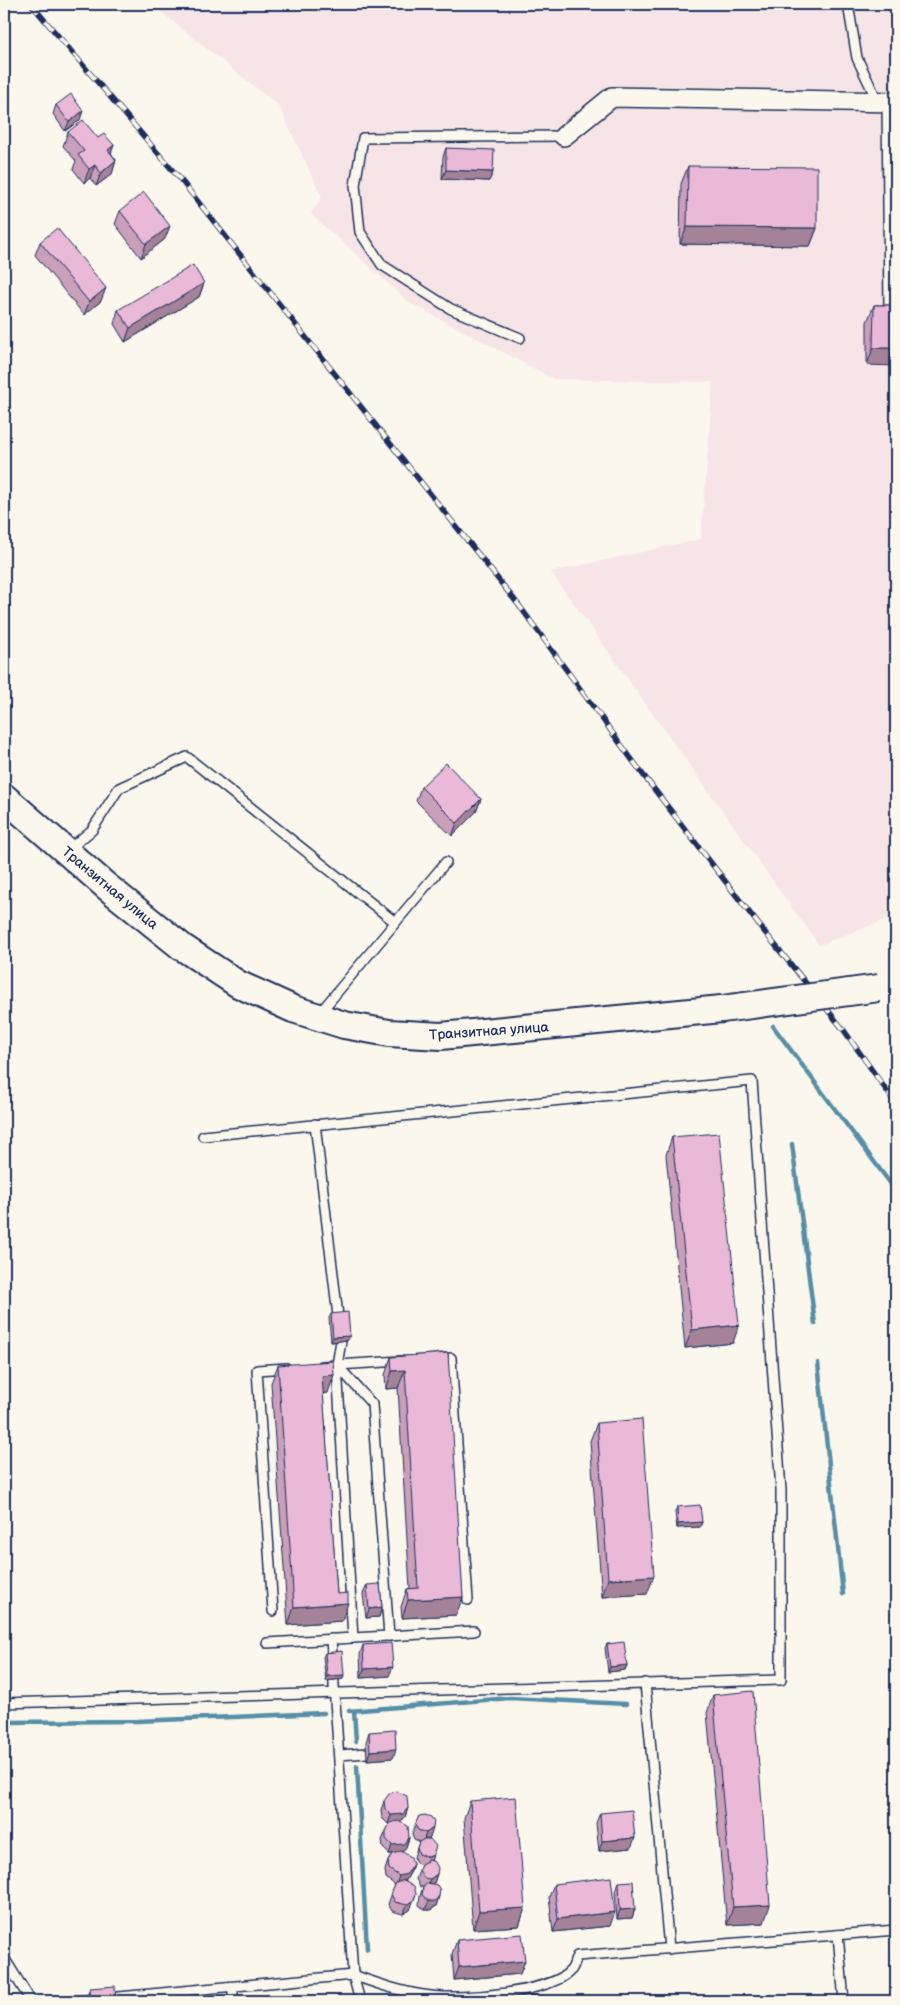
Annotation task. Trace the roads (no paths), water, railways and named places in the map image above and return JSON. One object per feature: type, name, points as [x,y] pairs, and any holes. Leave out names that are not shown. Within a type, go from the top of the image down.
[{"type":"main road","name":"Транзитная улица","points":[[4,798],[182,947],[230,979],[293,1009],[344,1025],[389,1033],[441,1036],[722,1009],[888,987]]},
{"type":"street","points":[[564,136],[612,98],[887,102]]},
{"type":"lane","points":[[848,4],[857,58],[887,102],[889,309]]},
{"type":"lane","points":[[520,338],[451,309],[382,265],[360,232],[355,185],[363,138],[564,136]]},
{"type":"lane","points":[[66,851],[92,830],[119,788],[187,757],[395,922]]},
{"type":"lane","points":[[317,1017],[446,862]]},
{"type":"lane","points":[[4,1703],[782,1680],[781,1490],[752,1081],[203,1136]]},
{"type":"lane","points":[[315,1124],[341,1341],[337,1365],[353,1638]]},
{"type":"lane","points":[[310,1367],[451,1358],[468,1600]]},
{"type":"lane","points":[[337,1365],[372,1404],[389,1636]]},
{"type":"lane","points":[[273,1611],[257,1370],[292,1368]]},
{"type":"lane","points":[[267,1643],[474,1631]]},
{"type":"lane","points":[[331,1639],[353,1976],[360,2001]]},
{"type":"lane","points":[[645,1683],[670,1948]]},
{"type":"lane","points":[[339,1755],[367,1753]]},
{"type":"lane","points":[[76,2001],[133,1998],[353,1976],[390,1988],[432,1996],[491,1994],[544,1987],[571,1970],[577,1956],[896,1930]]},
{"type":"lane","points":[[838,1935],[844,2001]]},
{"type":"lane","points":[[4,1958],[31,2001]]},
{"type":"lane","points":[[233,1987],[233,2001]]},
{"type":"waterway","points":[[773,1026],[896,1191]]},
{"type":"waterway","points":[[792,1144],[815,1324]]},
{"type":"waterway","points":[[818,1363],[843,1594]]},
{"type":"waterway","points":[[349,1711],[510,1698],[626,1704]]},
{"type":"waterway","points":[[354,1711],[356,1741]]},
{"type":"waterway","points":[[4,1722],[138,1721],[324,1713]]},
{"type":"waterway","points":[[357,1766],[367,1949]]},
{"type":"railway","points":[[31,4],[180,179],[521,608],[644,776],[759,925],[843,1029],[896,1104]]}]
